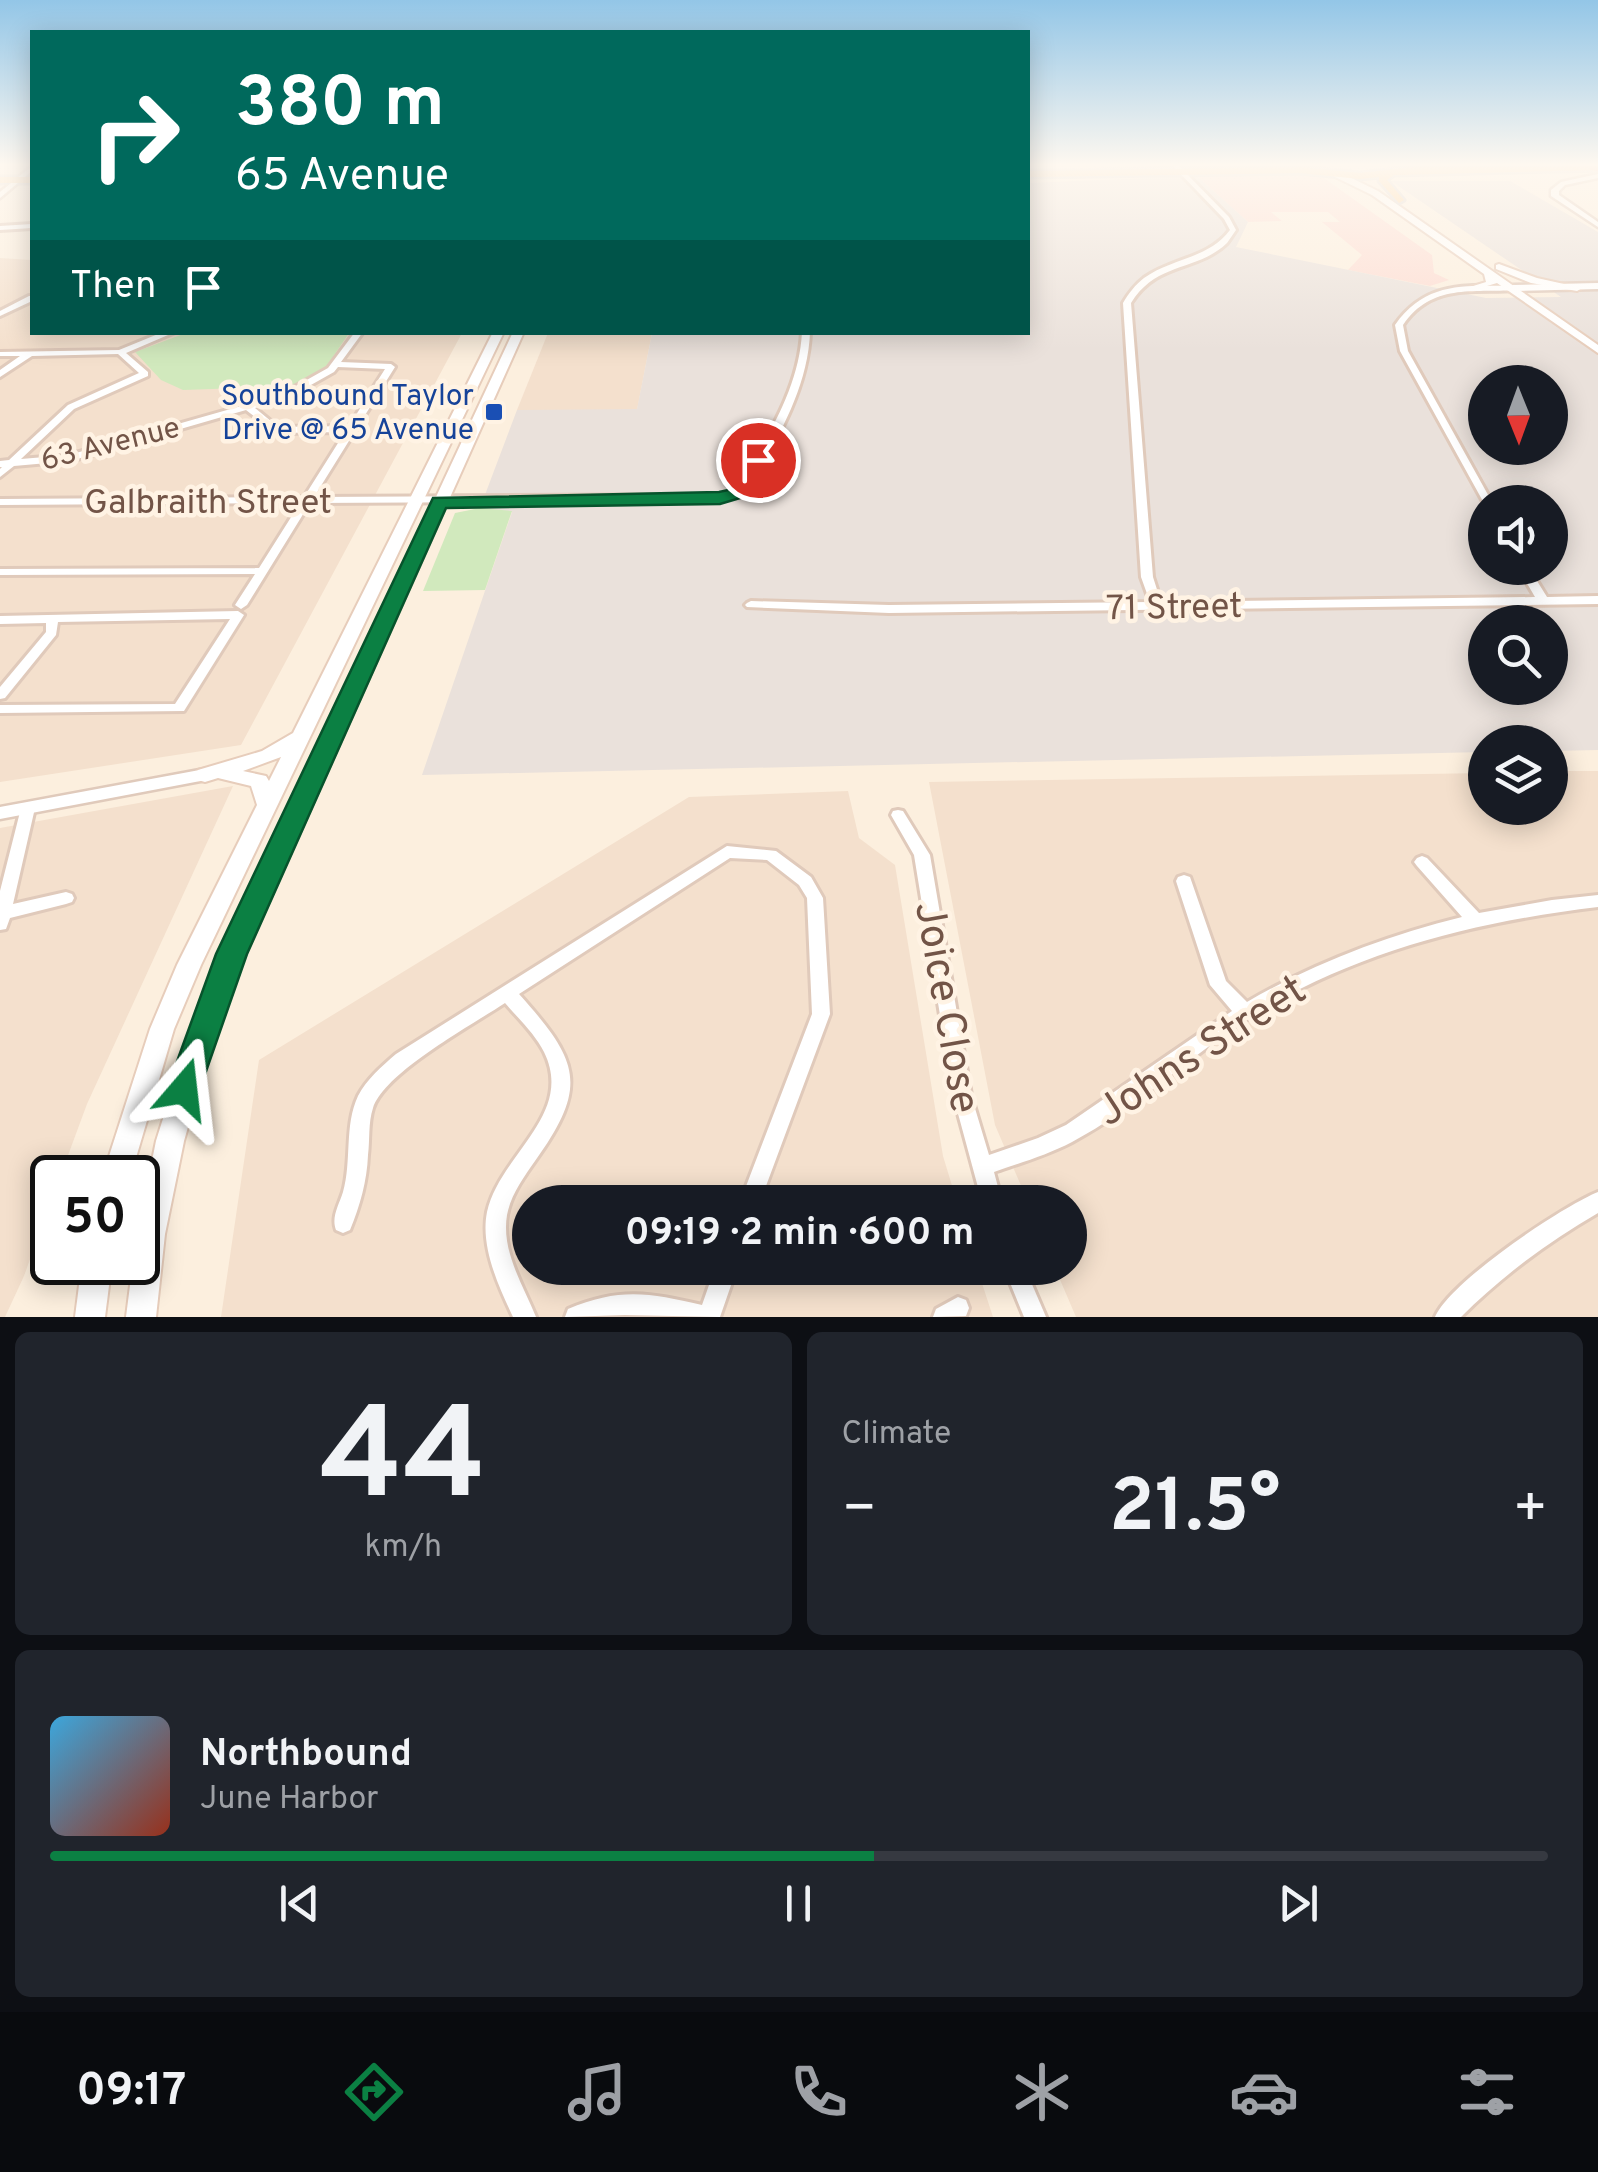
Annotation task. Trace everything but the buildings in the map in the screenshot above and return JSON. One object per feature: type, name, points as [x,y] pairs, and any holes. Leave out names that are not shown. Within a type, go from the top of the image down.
[{"type":"main road","points":[[1427,227],[1528,288],[1598,339]]},
{"type":"main road","points":[[1437,227],[1598,350]]},
{"type":"main road","points":[[1494,269],[1577,288]]},
{"type":"main road","points":[[1474,288],[1492,283],[1494,269]]},
{"type":"main road","points":[[141,1317],[150,1234],[170,1141],[210,1007],[497,335]]},
{"type":"main road","points":[[123,1155],[162,1029],[297,738],[517,335]]},
{"type":"main road","points":[[204,775],[269,756],[297,738]]},
{"type":"main road","points":[[204,775],[254,778],[260,783],[266,803]]},
{"type":"main road","points":[[90,1317],[94,1285]]},
{"type":"street","points":[[1157,606],[1147,577],[1127,302],[1146,278],[1214,248],[1227,240],[1232,227]]},
{"type":"street","points":[[1478,485],[1404,351],[1399,330],[1408,310],[1428,297],[1474,288],[1598,286]]},
{"type":"street","points":[[0,314],[30,299]]},
{"type":"street","points":[[18,308],[30,308]]},
{"type":"street","points":[[0,354],[120,352],[164,335]]},
{"type":"street","name":"63 Avenue","points":[[5,464],[70,458],[248,407],[312,384],[336,364],[358,335]]},
{"type":"street","name":"Galbraith Street","points":[[0,502],[720,498],[741,492],[791,394],[807,345],[806,335]]},
{"type":"street","points":[[0,474],[5,464],[71,407],[145,374],[120,352]]},
{"type":"street","points":[[0,374],[31,353]]},
{"type":"street","points":[[241,605],[392,367],[336,364]]},
{"type":"street","points":[[248,407],[276,430],[352,429]]},
{"type":"street","points":[[0,572],[262,571]]},
{"type":"street","points":[[1534,585],[1543,601]]},
{"type":"street","name":"71 Street","points":[[750,605],[889,609],[1598,600]]},
{"type":"street","points":[[0,620],[52,623],[78,616],[238,614],[179,708],[0,709]]},
{"type":"street","points":[[0,695],[52,632],[52,623]]},
{"type":"street","points":[[0,814],[204,775]]},
{"type":"street","points":[[1,919],[28,808]]},
{"type":"street","name":"Joice Close","points":[[898,815],[922,855],[962,1095],[987,1185]]},
{"type":"street","points":[[342,1223],[356,1179],[360,1111],[374,1084],[402,1060],[727,852],[771,855],[806,881],[815,898],[821,1014],[756,1185]]},
{"type":"street","points":[[1422,862],[1475,920]]},
{"type":"street","points":[[1184,881],[1219,985],[1245,1012]]},
{"type":"street","points":[[1,919],[66,898]]},
{"type":"street","name":"Johns Street","points":[[981,1167],[1072,1132],[1245,1012],[1354,958],[1475,920],[1598,901]]},
{"type":"street","points":[[506,993],[552,1048],[562,1082],[556,1117],[513,1180],[497,1214],[504,1280],[525,1317]]},
{"type":"street","points":[[1446,1317],[1488,1275],[1529,1243],[1598,1202]]},
{"type":"street","points":[[576,1317],[588,1311],[641,1302],[708,1317],[720,1285]]},
{"type":"street","points":[[1023,1285],[1035,1317]]},
{"type":"shaded area","points":[[1030,227],[1245,227],[1236,247],[1486,298],[1561,297],[1459,227],[1590,227],[1598,232],[1598,750],[1568,751],[1568,725],[1468,725],[1468,752],[422,775],[512,512],[480,508],[517,410],[637,409],[652,335],[1030,335]]},
{"type":"shaded area","points":[[1329,227],[1393,227],[1432,255],[1434,273],[1449,280],[1430,286],[1348,270],[1362,255]]},
{"type":"shaded area","points":[[0,258],[30,260],[30,335],[461,335],[241,745],[0,782]]},
{"type":"shaded area","points":[[547,335],[652,335],[637,410],[517,410]]},
{"type":"shaded area","points":[[1568,771],[1598,771],[1598,1317],[1076,1317],[1062,1285],[1087,1285],[1087,1185],[1021,1185],[995,1125],[929,782],[1468,773],[1468,825],[1568,825]]},
{"type":"shaded area","points":[[233,786],[87,1104],[68,1155],[30,1155],[30,1259],[5,1317],[0,1317],[0,828]]},
{"type":"shaded area","points":[[848,791],[859,838],[895,865],[943,1156],[952,1185],[512,1185],[512,1285],[983,1285],[993,1317],[221,1317],[259,1060],[689,797]]},
{"type":"green space","points":[[181,335],[348,335],[327,366],[300,386],[183,390],[161,380],[135,352]]},
{"type":"green space","points":[[480,508],[512,511],[485,590],[423,591],[455,513]]},
{"type":"place","name":"Southbound Taylor Drive @ 65 Avenue","points":[[494,412]]},
{"type":"route","points":[[184,1089],[232,954],[440,502],[720,498],[741,492],[758,460]]}]
